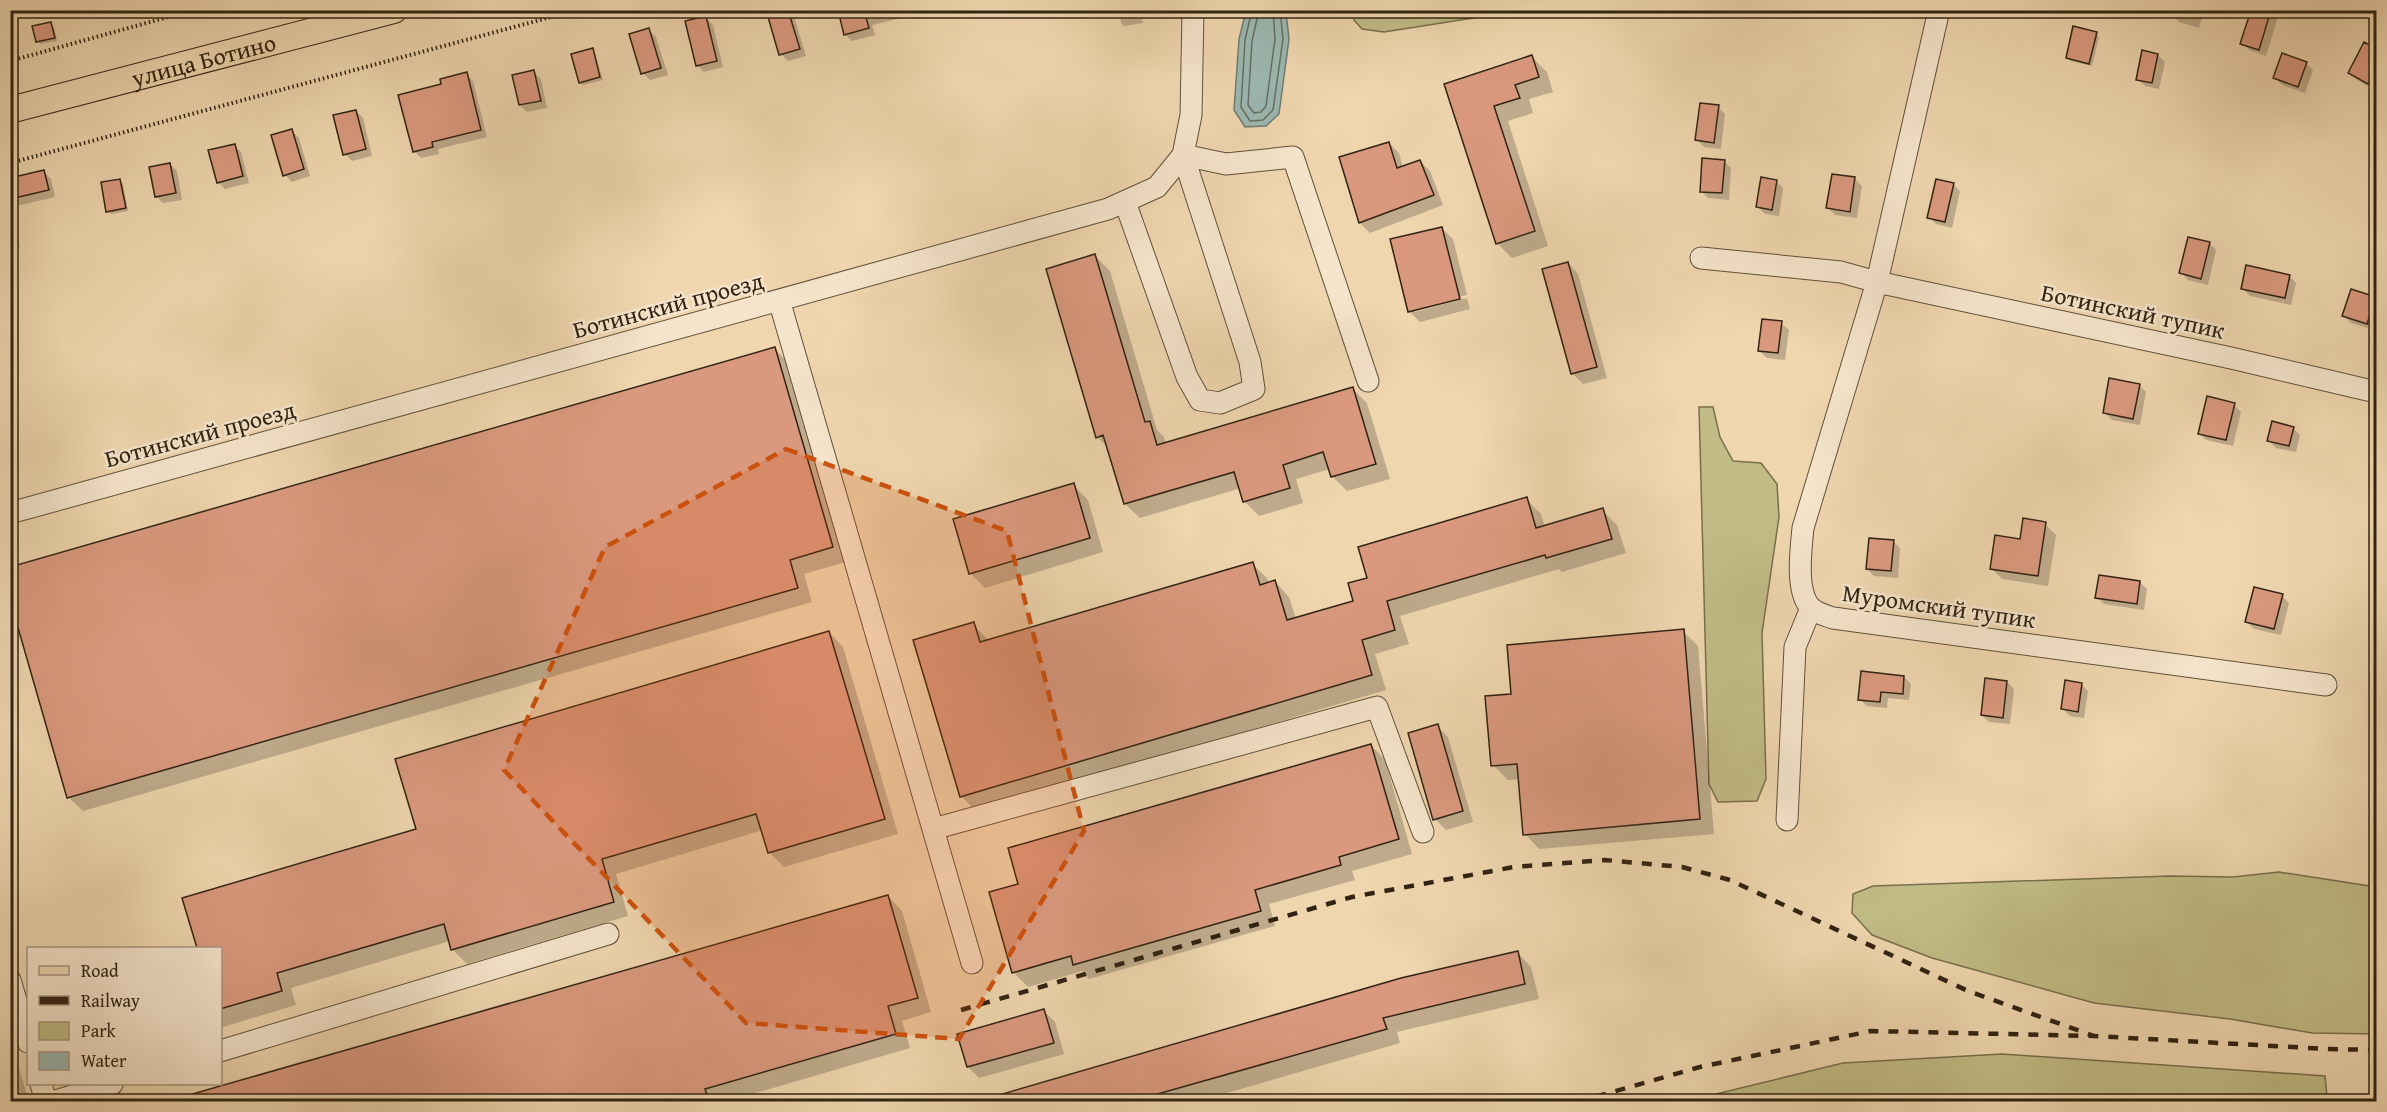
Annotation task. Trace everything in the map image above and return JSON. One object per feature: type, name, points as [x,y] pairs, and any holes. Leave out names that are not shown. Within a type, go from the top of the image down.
[{"type":"main road","name":"улица Ботино","points":[[10,110],[338,18],[394,10]]},
{"type":"street","name":"Ботинский проезд","points":[[10,513],[1108,209],[1125,202],[1157,188],[1183,155],[1191,115],[1193,10]]},
{"type":"street","name":"Муромский тупик","points":[[1939,10],[1877,282],[1803,528],[1799,567],[1802,589],[1811,608],[1833,618],[2326,685]]},
{"type":"street","points":[[1125,202],[1187,377],[1200,400],[1220,403],[1254,389],[1250,362],[1183,155],[1226,164],[1293,157],[1368,381]]},
{"type":"street","name":"Ботинский тупик","points":[[1701,258],[1841,272],[1877,282],[2231,358],[2376,392]]},
{"type":"street","points":[[779,300],[972,963]]},
{"type":"street","points":[[1787,820],[1795,647],[1811,608]]},
{"type":"street","points":[[933,829],[1377,707],[1423,832]]},
{"type":"street","points":[[222,1050],[608,934]]},
{"type":"street","points":[[10,980],[27,1039]]},
{"type":"street","points":[[42,1085],[46,1101]]},
{"type":"street","points":[[52,1101],[105,1085]]},
{"type":"path","points":[[10,61],[193,10]]},
{"type":"path","points":[[10,164],[577,10]]},
{"type":"highlighted area","points":[[786,449],[1007,531],[1084,831],[959,1039],[746,1023],[504,770],[605,547]]},
{"type":"green space","points":[[1354,10],[1518,11],[1384,32],[1362,29],[1354,20]]},
{"type":"green space","points":[[1699,407],[1713,407],[1720,437],[1733,461],[1761,463],[1777,484],[1779,517],[1762,633],[1766,779],[1757,801],[1718,802],[1709,784]]},
{"type":"green space","points":[[2279,872],[2376,887],[2376,1034],[2312,1033],[2230,1019],[2094,1003],[1932,958],[1872,935],[1852,913],[1853,894],[1873,886],[2170,876],[2233,877]]},
{"type":"green space","points":[[2002,1054],[2325,1076],[2327,1096],[2323,1102],[1701,1101],[1708,1096],[1843,1063]]},
{"type":"water","points":[[1246,11],[1286,12],[1289,39],[1279,114],[1266,126],[1245,127],[1234,110],[1239,39]]},
{"type":"building","points":[[766,10],[788,10],[800,49],[779,55]]},
{"type":"building","points":[[838,10],[864,10],[869,28],[844,35]]},
{"type":"building","points":[[2251,10],[2271,10],[2259,50],[2240,44]]},
{"type":"building","points":[[706,16],[717,61],[696,66],[685,21]]},
{"type":"building","points":[[51,22],[55,38],[36,42],[32,26]]},
{"type":"building","points":[[2073,26],[2097,32],[2089,64],[2066,58]]},
{"type":"building","points":[[649,28],[661,68],[641,74],[629,34]]},
{"type":"building","points":[[2364,42],[2376,49],[2376,68],[2368,84],[2348,73]]},
{"type":"building","points":[[593,48],[600,77],[579,83],[571,54]]},
{"type":"building","points":[[2142,50],[2158,54],[2152,83],[2136,80]]},
{"type":"building","points":[[2282,53],[2307,62],[2298,87],[2273,78]]},
{"type":"building","points":[[1532,55],[1539,77],[1515,85],[1520,98],[1494,106],[1535,231],[1496,244],[1444,84]]},
{"type":"building","points":[[534,70],[541,101],[519,105],[512,75]]},
{"type":"building","points":[[467,72],[481,130],[432,142],[433,147],[413,152],[398,95],[441,84],[440,79]]},
{"type":"building","points":[[1700,103],[1719,105],[1714,143],[1695,140]]},
{"type":"building","points":[[356,110],[366,149],[343,155],[333,115]]},
{"type":"building","points":[[292,129],[304,169],[283,176],[271,135]]},
{"type":"building","points":[[1389,142],[1397,168],[1420,160],[1434,195],[1359,223],[1339,157]]},
{"type":"building","points":[[235,144],[243,176],[217,183],[208,150]]},
{"type":"building","points":[[1702,158],[1725,160],[1722,193],[1700,192]]},
{"type":"building","points":[[170,163],[176,193],[155,197],[149,167]]},
{"type":"building","points":[[44,170],[49,190],[10,199],[10,178]]},
{"type":"building","points":[[1832,174],[1855,177],[1850,212],[1826,208]]},
{"type":"building","points":[[1761,177],[1777,180],[1772,210],[1756,207]]},
{"type":"building","points":[[120,179],[126,208],[106,212],[101,182]]},
{"type":"building","points":[[1936,179],[1954,183],[1945,222],[1927,218]]},
{"type":"building","points":[[1442,227],[1460,299],[1408,312],[1390,239]]},
{"type":"building","points":[[2188,237],[2210,242],[2201,279],[2179,273]]},
{"type":"building","points":[[1095,254],[1145,422],[1150,421],[1157,445],[1353,387],[1376,464],[1331,477],[1323,452],[1283,465],[1290,488],[1243,502],[1234,472],[1124,504],[1103,435],[1096,438],[1046,269]]},
{"type":"building","points":[[1568,262],[1597,367],[1571,374],[1542,269]]},
{"type":"building","points":[[2246,265],[2290,275],[2285,298],[2241,289]]},
{"type":"building","points":[[2351,289],[2376,297],[2367,324],[2342,316]]},
{"type":"building","points":[[1762,319],[1782,321],[1778,353],[1758,351]]},
{"type":"building","points":[[775,347],[833,547],[790,560],[798,588],[67,798],[10,600],[10,567]]},
{"type":"building","points":[[2109,378],[2140,384],[2133,419],[2103,413]]},
{"type":"building","points":[[2207,396],[2235,403],[2226,440],[2198,434]]},
{"type":"building","points":[[2272,421],[2294,427],[2289,446],[2267,441]]},
{"type":"building","points":[[1074,483],[1090,538],[969,574],[953,519]]},
{"type":"building","points":[[1527,497],[1536,528],[1603,508],[1612,539],[1546,558],[1545,555],[1387,601],[1395,630],[1362,640],[1372,675],[960,797],[913,640],[974,622],[980,642],[1253,562],[1260,585],[1275,580],[1287,620],[1353,601],[1348,583],[1367,578],[1358,547]]},
{"type":"building","points":[[2023,518],[2046,522],[2038,576],[1990,569],[1995,535],[2020,539]]},
{"type":"building","points":[[1869,538],[1894,540],[1891,571],[1866,569]]},
{"type":"building","points":[[2099,575],[2140,581],[2137,604],[2095,598]]},
{"type":"building","points":[[2254,587],[2283,594],[2274,629],[2245,622]]},
{"type":"building","points":[[1684,629],[1700,819],[1523,835],[1517,764],[1491,766],[1485,696],[1511,694],[1507,645]]},
{"type":"building","points":[[829,631],[885,819],[768,853],[756,814],[602,859],[614,902],[451,950],[444,924],[277,973],[282,991],[222,1008],[222,947],[197,947],[182,898],[416,829],[395,759]]},
{"type":"building","points":[[1861,671],[1904,676],[1903,694],[1881,692],[1880,702],[1858,700]]},
{"type":"building","points":[[1985,678],[2007,681],[2003,718],[1981,715]]},
{"type":"building","points":[[2065,680],[2082,683],[2078,712],[2061,709]]},
{"type":"building","points":[[1438,724],[1463,811],[1433,820],[1408,733]]},
{"type":"building","points":[[1371,744],[1399,839],[1339,857],[1341,865],[1255,890],[1261,911],[1073,965],[1071,956],[1012,973],[989,892],[1018,884],[1008,848]]},
{"type":"building","points":[[888,895],[918,998],[888,1006],[896,1034],[705,1089],[709,1101],[183,1101],[182,1097]]},
{"type":"building","points":[[1518,951],[1525,984],[1383,1018],[1387,1029],[1133,1101],[992,1101],[992,1097],[1401,978]]},
{"type":"building","points":[[1044,1009],[1054,1043],[967,1067],[957,1034]]},
{"type":"railway","points":[[961,1010],[1352,897],[1514,867],[1605,860],[1682,867],[1730,880],[1968,991],[2094,1036]]},
{"type":"railway","points":[[1577,1102],[1700,1067],[1871,1031],[2094,1036],[2376,1050]]}]
